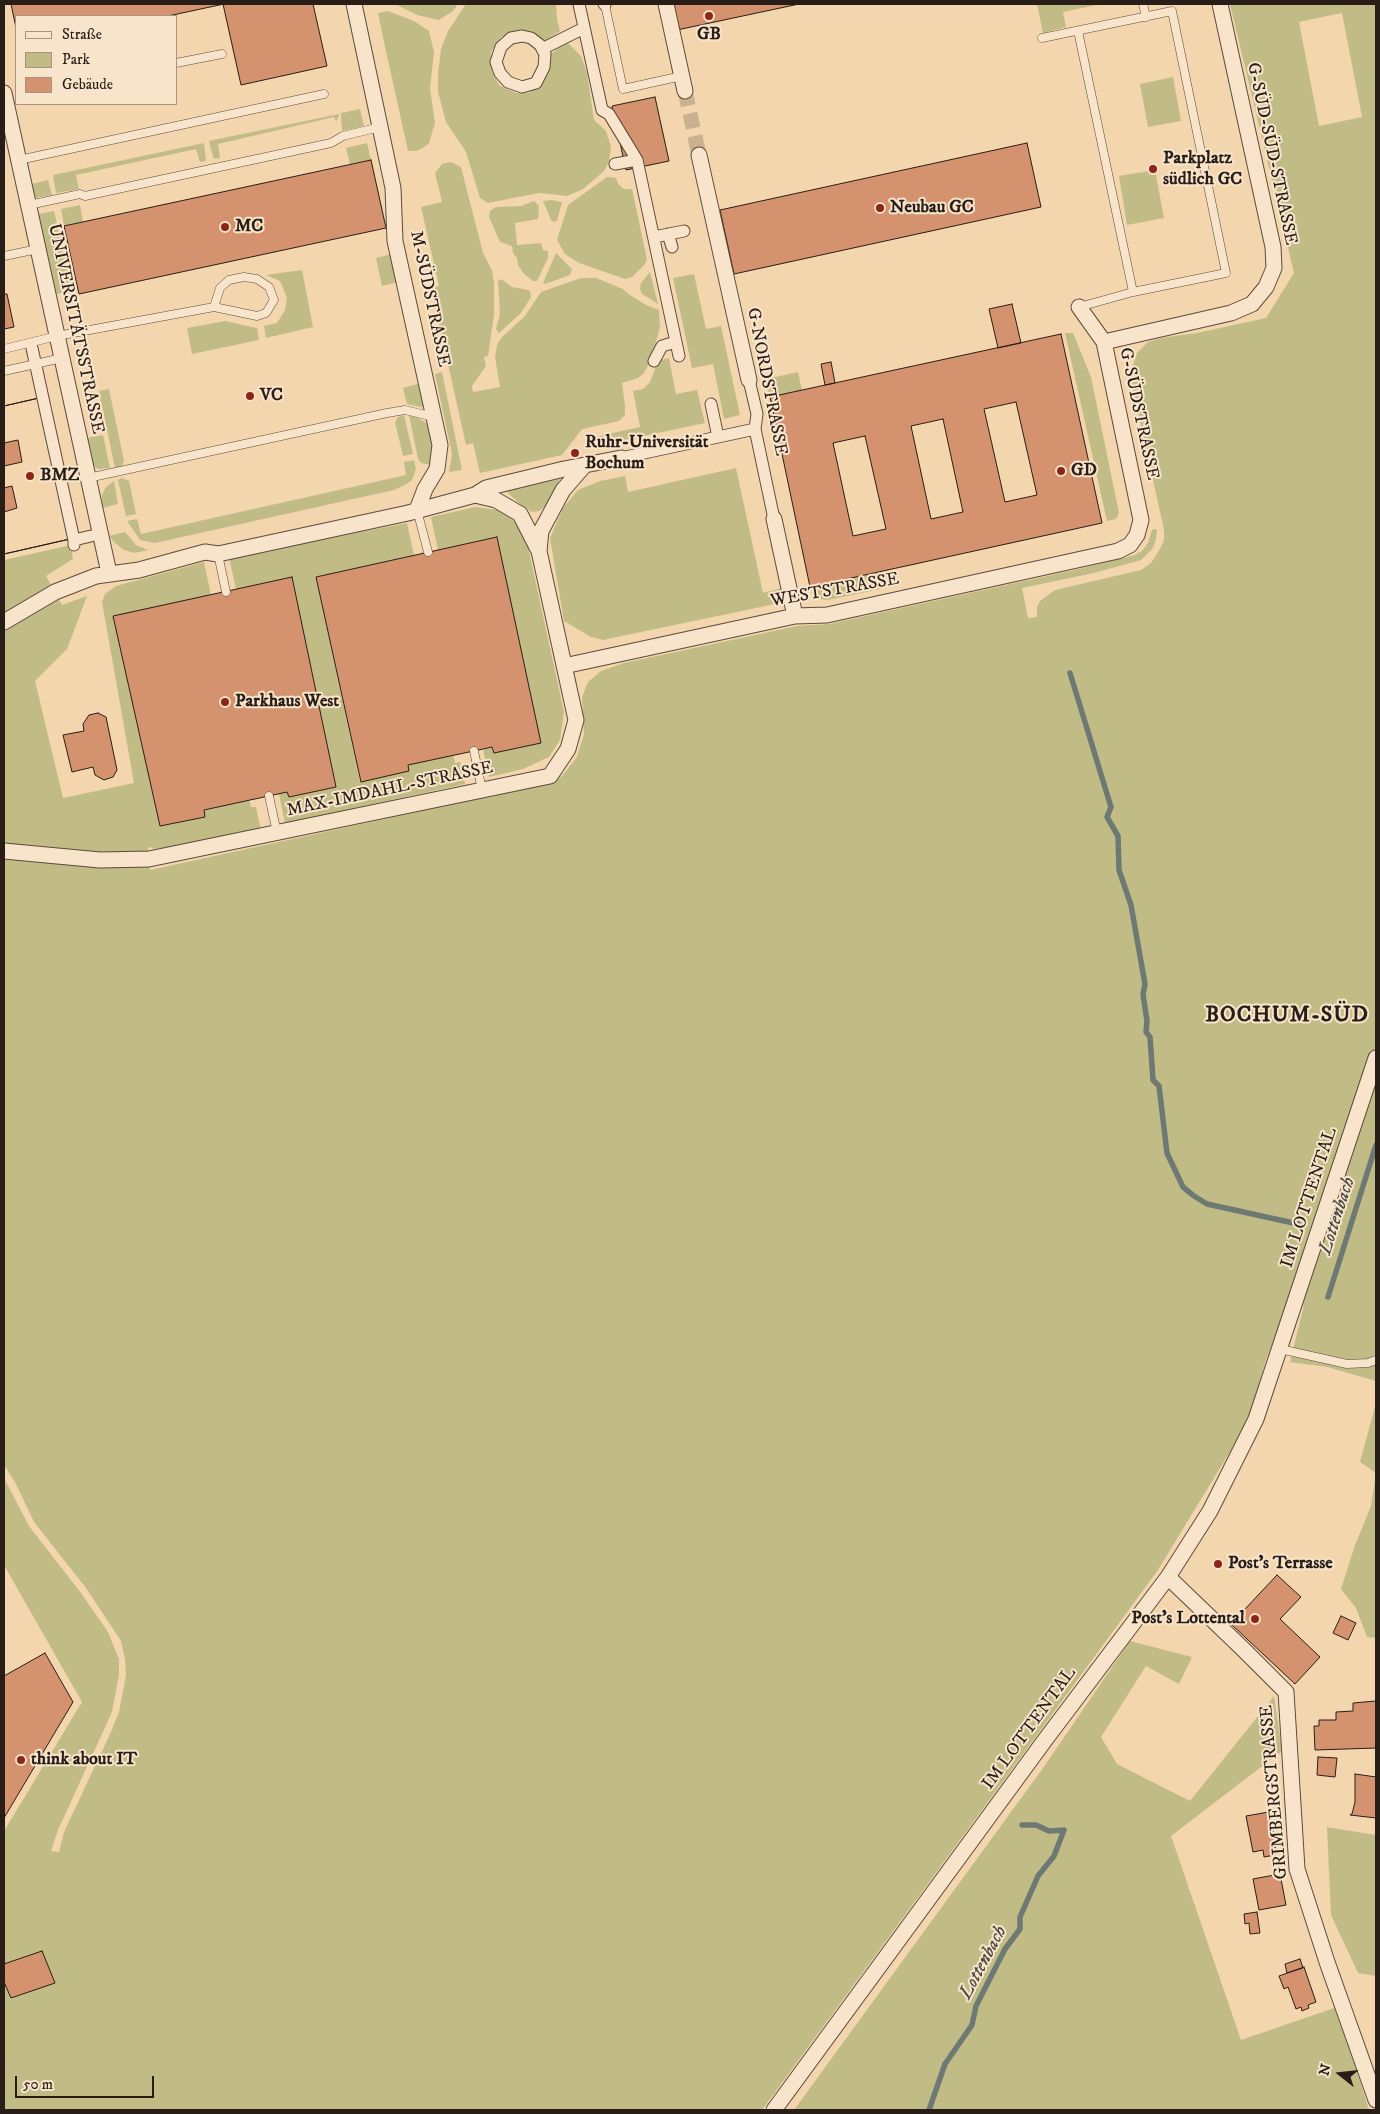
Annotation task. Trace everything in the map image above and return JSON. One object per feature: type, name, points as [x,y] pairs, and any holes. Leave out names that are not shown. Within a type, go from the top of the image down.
[{"type":"street","name":"M-SÜDSTRASSE","points":[[354,4],[393,188],[395,240],[440,445],[437,469],[417,510]]},
{"type":"street","points":[[579,4],[602,110],[609,114],[637,160],[660,264],[664,306],[679,356]]},
{"type":"street","points":[[666,4],[683,83]]},
{"type":"street","name":"G-SÜD-SÜD-STRASSE","points":[[1104,342],[1231,313],[1252,304],[1266,287],[1274,268],[1273,247],[1220,4]]},
{"type":"street","points":[[542,49],[584,28]]},
{"type":"street","points":[[522,36],[531,38],[542,49],[545,54],[544,67],[536,83],[522,87],[508,82],[500,73],[496,62],[501,47],[511,38],[522,36]]},
{"type":"street","name":"UNIVERSITÄTSSTRASSE","points":[[8,97],[28,205],[109,573]]},
{"type":"street","name":"G-NORDSTRASSE","points":[[699,155],[757,414],[755,429],[795,616]]},
{"type":"street","points":[[614,164],[637,160]]},
{"type":"street","points":[[654,236],[684,231]]},
{"type":"street","points":[[668,234],[672,247]]},
{"type":"street","points":[[648,266],[660,264]]},
{"type":"street","name":"G-SÜDSTRASSE","points":[[1078,307],[1104,342],[1140,520],[1138,535]]},
{"type":"street","points":[[654,361],[662,346],[676,342]]},
{"type":"street","points":[[32,348],[74,542],[91,536]]},
{"type":"street","points":[[711,404],[718,437]]},
{"type":"street","points":[[4,622],[55,592],[109,573],[139,570],[205,552],[218,554],[417,510],[475,495],[486,488],[564,468],[583,467],[755,429]]},
{"type":"street","name":"MAX-IMDAHL-STRASSE","points":[[539,551],[541,531],[562,490],[583,467]]},
{"type":"street","name":"MAX-IMDAHL-STRASSE","points":[[4,851],[100,860],[149,859],[550,776],[568,749],[576,720],[539,551],[520,514],[496,500],[475,495]]},
{"type":"street","name":"WESTSTRASSE","points":[[564,666],[795,616],[827,615],[1118,551],[1130,545],[1138,535]]},
{"type":"street","name":"IM LOTTENTAL","points":[[774,2110],[1045,1740],[1168,1577],[1210,1511],[1256,1419],[1376,1058]]},
{"type":"street","name":"GRIMBERGSTRASSE","points":[[1168,1577],[1286,1692],[1297,1868],[1313,1922],[1376,2100]]},
{"type":"lane","points":[[604,4],[623,89],[683,83]]},
{"type":"lane","points":[[1143,4],[1146,17]]},
{"type":"lane","points":[[1042,38],[1172,11],[1226,273],[1133,292],[1078,307]]},
{"type":"lane","points":[[1078,31],[1133,292]]},
{"type":"lane","points":[[178,63],[222,54]]},
{"type":"lane","points":[[19,160],[324,94]]},
{"type":"lane","points":[[28,205],[80,194],[84,196],[331,143],[343,136],[380,128]]},
{"type":"lane","points":[[4,256],[38,248]]},
{"type":"lane","points":[[4,348],[214,306],[257,316],[266,313],[274,300],[269,287],[257,279],[244,277],[229,280],[220,288],[214,306]]},
{"type":"lane","points":[[4,371],[62,358]]},
{"type":"lane","points":[[88,478],[387,413],[405,410],[434,417]]},
{"type":"lane","points":[[417,510],[428,552]]},
{"type":"lane","points":[[218,554],[226,592]]},
{"type":"lane","points":[[474,751],[482,790]]},
{"type":"lane","points":[[269,796],[276,834]]},
{"type":"lane","points":[[1280,1349],[1347,1364],[1368,1363],[1376,1360]]},
{"type":"green space","points":[[395,4],[458,4],[453,11],[439,20],[417,15]]},
{"type":"green space","points":[[466,4],[556,4],[560,31],[544,42],[514,32],[501,37],[491,52],[492,71],[499,85],[516,93],[529,93],[541,84],[550,68],[551,54],[561,46],[568,43],[581,56],[587,73],[594,120],[606,131],[611,147],[609,162],[604,171],[583,189],[567,196],[539,193],[488,203],[480,198],[466,152],[446,122],[438,92],[441,49],[448,31]]},
{"type":"green space","points":[[1037,4],[1102,4],[1063,12],[1066,27],[1043,33]]},
{"type":"green space","points":[[1230,4],[1375,4],[1376,1381],[1327,1367],[1290,1362],[1304,1305],[1281,1323],[1266,1359],[1248,1422],[1158,1570],[762,2110],[4,2110],[4,1831],[82,1702],[4,1565],[4,1478],[29,1526],[81,1593],[108,1632],[119,1659],[119,1675],[112,1712],[58,1830],[51,1851],[59,1852],[64,1832],[111,1732],[119,1712],[126,1675],[121,1641],[86,1588],[34,1522],[16,1484],[4,1465],[4,560],[71,545],[73,559],[46,576],[62,605],[87,596],[67,649],[35,681],[63,798],[134,783],[102,602],[105,594],[116,586],[204,562],[211,595],[113,617],[160,826],[205,817],[204,810],[249,800],[251,807],[256,807],[261,830],[178,846],[148,848],[150,870],[550,783],[562,776],[577,757],[584,734],[582,697],[588,682],[601,671],[624,663],[797,626],[829,624],[1135,555],[1142,551],[1148,543],[1152,530],[1155,529],[1157,530],[1153,548],[1141,560],[1094,573],[1022,588],[1028,618],[1037,617],[1037,607],[1040,601],[1055,590],[1141,570],[1151,563],[1160,549],[1164,540],[1164,530],[1130,375],[1137,353],[1148,342],[1161,338],[1197,333],[1266,318],[1294,273]],"holes":[[[1342,13],[1362,117],[1319,126],[1299,22]]]},
{"type":"green space","points":[[388,11],[414,21],[429,31],[434,52],[430,89],[435,123],[429,143],[416,151],[408,151],[378,13]]},
{"type":"green space","points":[[1173,77],[1181,121],[1148,127],[1140,84]]},
{"type":"green space","points":[[360,109],[364,126],[342,131],[341,113]]},
{"type":"green space","points":[[339,114],[336,122],[334,117],[218,144],[220,158],[214,159],[210,146],[209,141]]},
{"type":"green space","points":[[204,143],[206,161],[200,162],[196,149],[76,175],[79,189],[56,193],[53,175]]},
{"type":"green space","points":[[367,143],[371,160],[350,164],[346,148]]},
{"type":"green space","points":[[451,162],[461,167],[483,253],[492,270],[494,284],[494,315],[488,356],[484,357],[486,366],[472,386],[473,392],[500,387],[495,357],[497,345],[501,338],[525,316],[541,292],[581,278],[596,278],[623,289],[646,305],[659,310],[660,328],[650,362],[644,373],[638,378],[622,383],[625,415],[619,421],[582,429],[562,455],[480,473],[473,443],[466,445],[431,288],[439,286],[421,207],[442,202],[435,173],[442,164]]},
{"type":"green space","points":[[1155,170],[1164,218],[1127,225],[1119,176]]},
{"type":"green space","points":[[607,177],[616,178],[618,184],[624,189],[632,189],[647,259],[645,264],[632,277],[625,279],[579,263],[565,254],[557,240],[568,205]]},
{"type":"green space","points":[[48,180],[52,195],[35,198],[32,184]]},
{"type":"green space","points":[[534,201],[539,206],[538,219],[515,223],[517,245],[541,243],[543,250],[548,251],[548,258],[537,281],[533,281],[524,274],[518,265],[512,246],[500,242],[489,217],[490,211],[496,207],[521,206]]},
{"type":"green space","points":[[543,201],[562,202],[557,221],[554,222],[551,220]]},
{"type":"green space","points":[[80,205],[83,222],[64,226],[61,209]]},
{"type":"green space","points":[[54,211],[72,291],[56,294],[38,214]]},
{"type":"green space","points":[[556,253],[572,269],[570,275],[545,284],[543,283]]},
{"type":"green space","points":[[392,254],[398,282],[382,286],[376,258]]},
{"type":"green space","points":[[302,270],[313,327],[266,338],[264,326],[277,323],[285,310],[287,298],[280,281],[266,275]]},
{"type":"green space","points":[[650,272],[658,304],[642,294],[640,289],[641,283]]},
{"type":"green space","points":[[694,274],[706,329],[721,326],[740,415],[724,419],[713,364],[692,368],[673,278]]},
{"type":"green space","points":[[501,279],[512,287],[530,291],[531,297],[521,313],[499,333],[496,329],[500,314],[498,281]]},
{"type":"green space","points":[[225,321],[257,328],[259,340],[192,354],[187,328]]},
{"type":"green space","points":[[1065,333],[1073,333],[1091,377],[1119,513],[1116,519],[1107,521]]},
{"type":"green space","points":[[669,358],[676,394],[697,390],[705,423],[601,445],[599,436],[640,427],[633,391],[643,389],[650,382],[658,361]]},
{"type":"green space","points":[[442,372],[462,470],[449,472],[452,454],[435,374]]},
{"type":"green space","points":[[798,372],[802,390],[770,397],[766,379]]},
{"type":"green space","points":[[421,383],[426,408],[407,404],[403,388]]},
{"type":"green space","points":[[109,389],[124,461],[122,466],[115,468],[99,391]]},
{"type":"green space","points":[[404,415],[413,454],[403,456],[395,422],[398,417]]},
{"type":"green space","points":[[409,415],[417,417],[426,423],[431,432],[434,444],[431,465],[421,463],[418,459]]},
{"type":"green space","points":[[103,435],[110,468],[98,469],[92,465],[87,438]]},
{"type":"green space","points":[[414,460],[416,469],[412,480],[394,490],[155,543],[140,540],[127,521],[137,519],[141,534],[406,475],[404,462]]},
{"type":"green space","points":[[736,468],[763,593],[782,588],[781,598],[775,604],[603,640],[591,637],[564,621],[550,538],[563,508],[578,490],[600,481],[625,476],[628,492]]},
{"type":"green space","points":[[122,478],[129,481],[136,514],[126,516],[118,480]]},
{"type":"green space","points":[[560,479],[546,506],[539,511],[532,512],[506,491]]},
{"type":"green space","points":[[114,481],[118,504],[102,508],[102,495],[106,487]]},
{"type":"green space","points":[[475,507],[497,510],[509,517],[518,525],[527,542],[564,712],[560,740],[549,757],[523,769],[489,777],[483,749],[492,747],[494,753],[541,743],[497,537],[438,550],[431,517]]},
{"type":"green space","points":[[407,523],[414,555],[316,577],[360,781],[409,771],[408,765],[453,755],[455,763],[460,762],[465,784],[285,823],[279,794],[287,792],[289,797],[336,787],[292,577],[236,589],[229,557]]},
{"type":"green space","points":[[125,532],[136,545],[148,550],[135,553],[124,550],[109,536]]},
{"type":"green space","points":[[881,571],[885,588],[828,600],[818,599],[810,587]]},
{"type":"green space","points":[[1376,1403],[1376,1473],[1360,1462]]},
{"type":"green space","points":[[1376,1473],[1376,1638],[1367,1637],[1356,1608],[1341,1589],[1355,1545],[1371,1506]]},
{"type":"green space","points":[[1130,1641],[1192,1657],[1179,1684],[1146,1666],[1101,1737],[1117,1764],[1190,1801],[1274,1696],[1282,1751],[1171,1836],[1241,2040],[1337,2007],[1369,2110],[794,2110],[1043,1768]]},
{"type":"green space","points":[[1327,1827],[1376,1835],[1376,1976],[1358,1973],[1331,1915]]},
{"type":"building","points":[[11,4],[224,4],[173,15],[15,15],[15,23]]},
{"type":"building","points":[[223,4],[313,4],[327,66],[241,85]]},
{"type":"building","name":"GB","points":[[672,4],[799,4],[677,30]]},
{"type":"building","points":[[655,97],[669,161],[626,170],[612,106]]},
{"type":"building","name":"Neubau GC","points":[[1027,143],[1041,207],[734,274],[720,210]]},
{"type":"building","name":"MC","points":[[371,160],[386,228],[79,294],[64,226]]},
{"type":"building","points":[[4,294],[7,294],[14,327],[4,329]]},
{"type":"building","points":[[1012,304],[1021,343],[998,348],[989,309]]},
{"type":"building","name":"GD","points":[[1061,334],[1102,523],[810,587],[770,397]],"holes":[[[1016,402],[1037,495],[1005,502],[984,409]],[[943,419],[963,512],[931,519],[911,426]],[[865,436],[886,529],[853,536],[833,443]]]},
{"type":"building","points":[[831,362],[835,383],[825,385],[821,364]]},
{"type":"building","name":"BMZ","points":[[39,398],[70,539],[4,554],[4,512],[17,508],[12,486],[4,488],[4,466],[22,462],[18,440],[4,443],[4,406]]},
{"type":"building","name":"BMZ","points":[[39,398],[70,539],[4,554],[4,406]]},
{"type":"building","name":"Parkhaus West","points":[[497,537],[541,743],[494,753],[492,747],[408,765],[409,771],[361,782],[316,577]]},
{"type":"building","name":"Parkhaus West","points":[[292,577],[336,787],[289,797],[287,792],[204,810],[205,817],[160,826],[113,616]]},
{"type":"building","points":[[98,713],[106,717],[117,770],[113,777],[104,780],[95,775],[93,767],[72,772],[63,735],[84,731],[83,724],[89,715]]},
{"type":"building","points":[[1277,1575],[1301,1597],[1280,1619],[1320,1657],[1295,1684],[1231,1624]]},
{"type":"building","points":[[1341,1616],[1356,1623],[1348,1640],[1333,1633]]},
{"type":"building","name":"think about IT","points":[[45,1653],[73,1702],[4,1818],[4,1676]]},
{"type":"building","points":[[1376,1701],[1376,1748],[1315,1750],[1314,1726],[1319,1726],[1319,1720],[1336,1720],[1336,1712],[1353,1711],[1353,1703]]},
{"type":"building","points":[[1318,1757],[1337,1758],[1335,1777],[1317,1775]]},
{"type":"building","points":[[1355,1774],[1376,1777],[1376,1818],[1350,1815],[1352,1814],[1355,1802]]},
{"type":"building","points":[[1269,1812],[1276,1847],[1274,1848],[1275,1855],[1264,1857],[1263,1850],[1253,1852],[1246,1816]]},
{"type":"building","points":[[1280,1874],[1286,1905],[1259,1910],[1253,1879]]},
{"type":"building","points":[[1257,1912],[1260,1933],[1250,1934],[1249,1923],[1245,1924],[1244,1914]]},
{"type":"building","points":[[42,1951],[55,1983],[11,1998],[4,1982],[4,1964]]},
{"type":"building","points":[[1300,1959],[1303,1968],[1287,1973],[1285,1964]]},
{"type":"building","points":[[1304,1967],[1316,2002],[1308,2005],[1309,2008],[1302,2011],[1301,2007],[1296,2009],[1288,1987],[1284,1989],[1279,1976]]},
{"type":"waterway","points":[[1070,673],[1111,807],[1107,817],[1118,836],[1119,870],[1131,905],[1145,984],[1143,994],[1147,1021],[1146,1032],[1150,1037],[1153,1080],[1159,1086],[1167,1153],[1183,1187],[1207,1204],[1298,1224]]},
{"type":"waterway","name":"Lottenbach","points":[[1328,1297],[1376,1145]]},
{"type":"waterway","name":"Lottenbach","points":[[929,2110],[945,2064],[972,2025],[976,2006],[1005,1949],[1020,1929],[1020,1917],[1038,1876],[1054,1856],[1064,1830],[1049,1831],[1036,1825],[1022,1825]]},
{"type":"tunnel","points":[[685,91],[699,155]]},
{"type":"place","name":"GB","points":[[709,16]]},
{"type":"place","name":"Parkplatz südlich GC","points":[[1153,169]]},
{"type":"place","name":"Neubau GC","points":[[880,208]]},
{"type":"place","name":"MC","points":[[225,227]]},
{"type":"place","name":"VC","points":[[250,396]]},
{"type":"place","name":"Ruhr-Universität Bochum","points":[[575,453]]},
{"type":"place","name":"GD","points":[[1061,471]]},
{"type":"place","name":"BMZ","points":[[30,476]]},
{"type":"place","name":"Parkhaus West","points":[[225,702]]},
{"type":"place","name":"Post's Terrasse","points":[[1218,1564]]},
{"type":"place","name":"Post's Lottental","points":[[1255,1619]]},
{"type":"place","name":"think about IT","points":[[21,1760]]},
{"type":"district","name":"BOCHUM-SÜD","points":[[1287,1016]]}]
